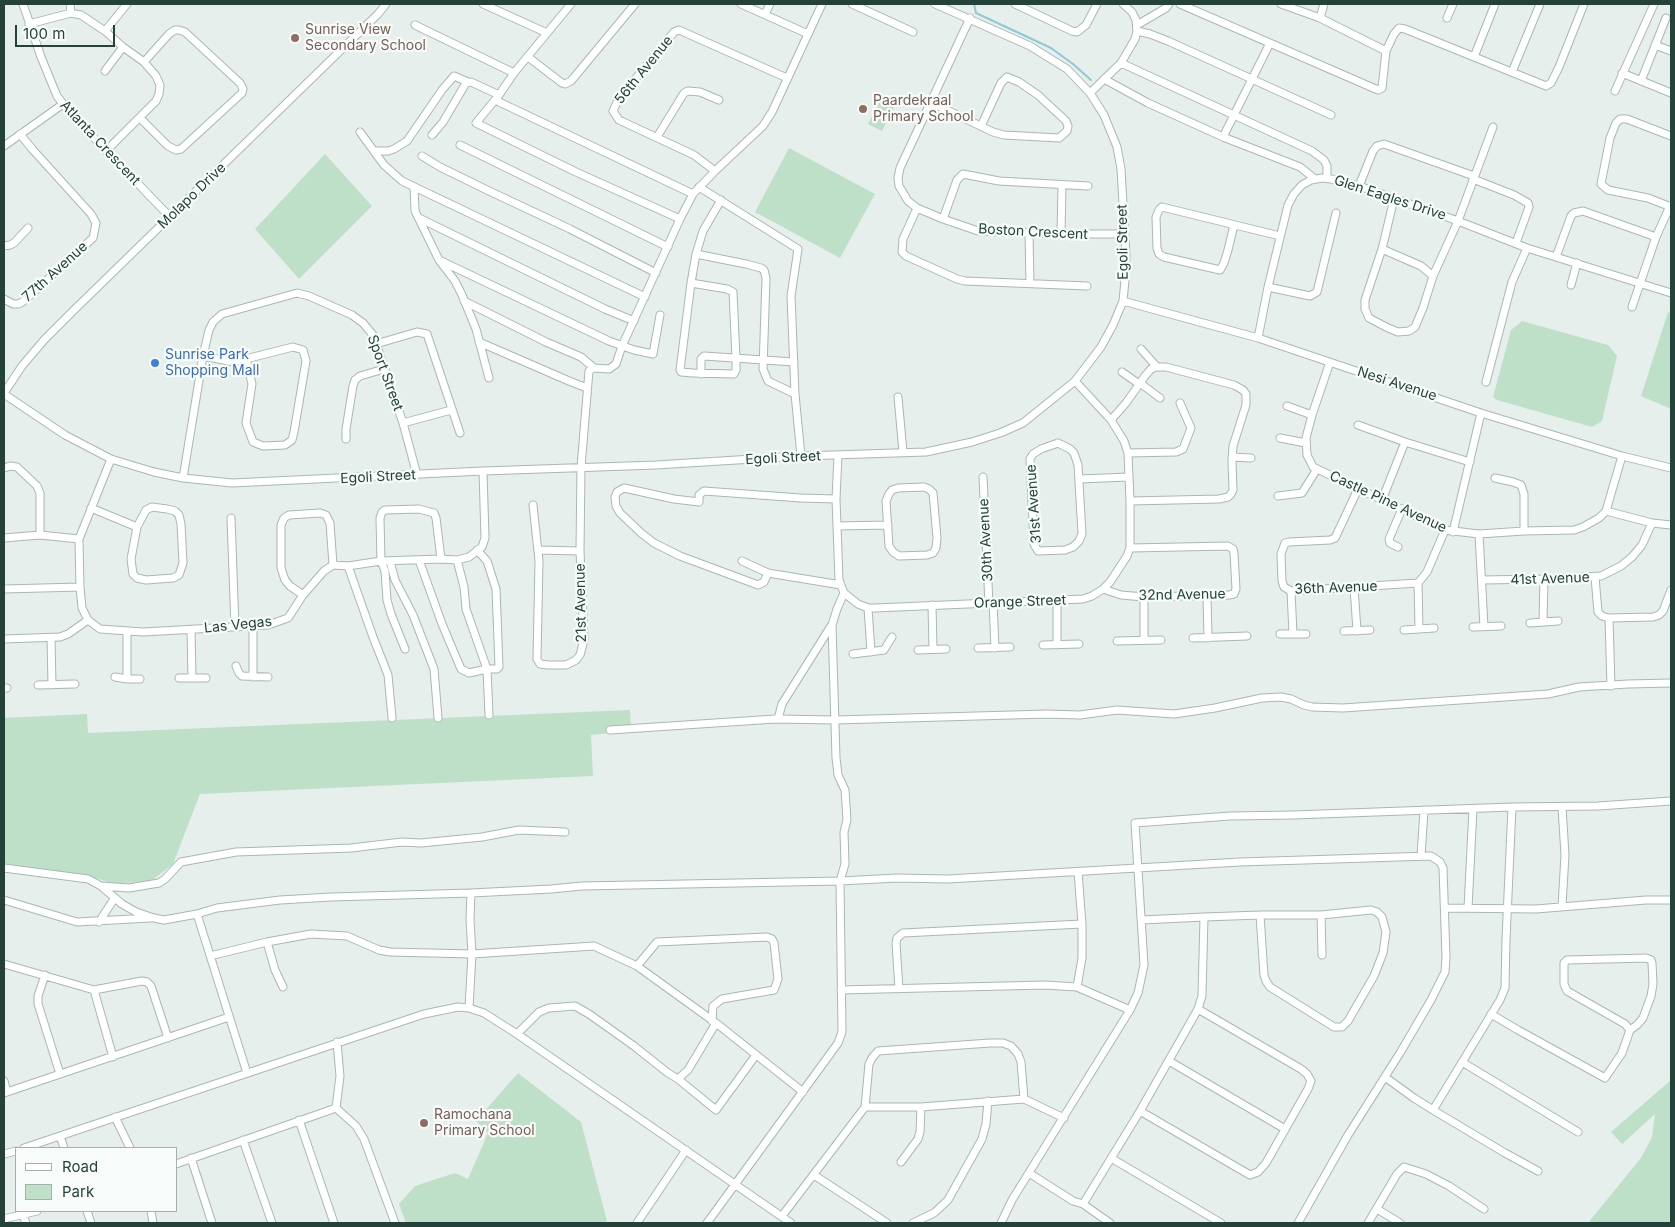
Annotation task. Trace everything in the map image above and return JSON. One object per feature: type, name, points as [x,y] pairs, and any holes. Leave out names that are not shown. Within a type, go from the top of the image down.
[{"type":"street","name":"Atlanta Crescent","points":[[23,4],[46,71],[57,96],[170,218]]},
{"type":"street","points":[[70,4],[71,13]]},
{"type":"street","points":[[105,30],[127,4]]},
{"type":"street","name":"Molapo Drive","points":[[4,394],[22,366],[44,340],[378,14],[386,4]]},
{"type":"street","points":[[483,4],[547,33]]},
{"type":"street","points":[[572,4],[514,73],[476,124],[576,172],[680,218]]},
{"type":"street","points":[[528,57],[562,83],[570,82],[635,4]]},
{"type":"street","points":[[741,4],[808,34]]},
{"type":"street","points":[[765,14],[770,4]]},
{"type":"street","points":[[464,301],[546,342],[581,357],[594,368],[613,367],[619,359],[622,346],[680,218],[699,188],[763,126],[772,112],[822,4]]},
{"type":"street","points":[[852,4],[913,32]]},
{"type":"street","name":"Egoli Street","points":[[4,394],[65,435],[111,459],[154,472],[183,478],[232,482],[656,465],[903,452],[944,449],[1000,433],[1024,422],[1075,381],[1101,347],[1113,325],[1123,301],[1126,272],[1121,168],[1117,147],[1104,115],[1090,93],[1067,70],[1030,46],[935,4]]},
{"type":"street","points":[[1015,4],[1077,32],[1086,25],[1097,4]]},
{"type":"street","points":[[1137,28],[1169,4]]},
{"type":"street","points":[[1180,4],[1378,90],[1382,88],[1386,51],[1399,28],[1546,86],[1551,83],[1584,4]]},
{"type":"street","points":[[1281,4],[1320,18],[1386,51]]},
{"type":"street","points":[[1320,18],[1324,4]]},
{"type":"street","points":[[1447,18],[1453,4]]},
{"type":"street","points":[[1474,56],[1495,4]]},
{"type":"street","points":[[1512,72],[1540,4]]},
{"type":"street","points":[[1615,90],[1654,4]]},
{"type":"street","points":[[1090,93],[1121,63],[1131,47],[1137,28],[1132,12],[1126,5]]},
{"type":"street","points":[[29,24],[71,13],[87,18],[144,62],[156,76],[160,85],[156,101],[106,151]]},
{"type":"street","name":"Boston Crescent","points":[[970,18],[900,168],[899,186],[905,197],[918,208],[978,231],[1029,234],[1125,234]]},
{"type":"street","points":[[1640,81],[1666,18]]},
{"type":"street","points":[[415,25],[514,73]]},
{"type":"street","points":[[1137,28],[1331,115]]},
{"type":"street","points":[[140,118],[168,146],[176,150],[181,149],[242,93],[243,89],[240,83],[185,32],[180,30],[174,30],[169,34],[144,62]]},
{"type":"street","name":"56th Avenue","points":[[715,171],[694,155],[619,120],[612,111],[618,100],[674,32],[679,30],[787,78]]},
{"type":"street","points":[[1222,137],[1270,43]]},
{"type":"street","points":[[1655,45],[1671,51]]},
{"type":"street","points":[[105,71],[123,47]]},
{"type":"street","points":[[1121,63],[1295,142],[1320,156],[1326,166],[1327,178]]},
{"type":"street","points":[[1622,73],[1671,94]]},
{"type":"street","points":[[374,151],[388,151],[407,141],[442,90],[454,76],[694,194]]},
{"type":"street","points":[[930,102],[993,132],[1004,135],[1059,138],[1065,134],[1068,126],[1066,121],[1038,95],[1019,82],[1007,77],[1001,83],[981,126]]},
{"type":"street","points":[[1104,80],[1148,103],[1222,137],[1300,167],[1315,179]]},
{"type":"street","points":[[432,135],[449,112],[464,84],[468,82]]},
{"type":"street","points":[[658,137],[684,93],[688,91],[700,92],[719,100]]},
{"type":"street","points":[[4,146],[63,104]]},
{"type":"street","points":[[1632,307],[1656,236],[1671,206],[1648,198],[1608,190],[1601,184],[1610,138],[1616,123],[1620,119],[1627,119],[1671,136]]},
{"type":"street","points":[[1394,199],[1382,249],[1365,300],[1365,309],[1370,318],[1388,328],[1398,332],[1408,332],[1415,327],[1424,308],[1433,276],[1458,221],[1493,127]]},
{"type":"street","points":[[360,132],[384,165],[393,174],[414,187],[645,297]]},
{"type":"street","name":"77th Avenue","points":[[4,299],[13,304],[19,304],[25,300],[93,238],[96,223],[91,214],[20,134]]},
{"type":"street","points":[[1359,186],[1373,151],[1377,146],[1384,144],[1474,177],[1528,203],[1529,207],[1516,244]]},
{"type":"street","points":[[460,145],[668,247]]},
{"type":"street","points":[[422,156],[440,167],[570,229],[656,273]]},
{"type":"street","points":[[943,219],[957,180],[964,174],[999,181],[1088,186]]},
{"type":"street","name":"Glen Eagles Drive","points":[[1258,338],[1288,204],[1302,185],[1315,179],[1327,178],[1359,186],[1527,248],[1671,293]]},
{"type":"street","points":[[1061,234],[1062,185]]},
{"type":"street","points":[[414,187],[414,206],[439,260],[455,281],[464,301],[476,329],[489,378]]},
{"type":"street","points":[[699,188],[798,249],[791,296],[795,394],[801,456]]},
{"type":"street","points":[[691,283],[727,289],[733,292],[736,358],[734,374],[701,374],[681,372],[680,370],[691,283],[696,254],[703,231],[721,200]]},
{"type":"street","points":[[1234,225],[1224,263],[1220,270],[1164,257],[1159,254],[1157,248],[1156,217],[1162,207],[1280,236]]},
{"type":"street","points":[[918,208],[903,239],[902,252],[906,256],[965,282],[1087,286]]},
{"type":"street","points":[[1556,257],[1574,212],[1583,211],[1656,236]]},
{"type":"street","points":[[1268,287],[1310,296],[1317,292],[1336,213]]},
{"type":"street","points":[[419,218],[605,309],[634,321]]},
{"type":"street","points":[[4,246],[14,243],[28,228]]},
{"type":"street","points":[[1029,234],[1030,283]]},
{"type":"street","points":[[1486,382],[1512,282],[1527,248]]},
{"type":"street","points":[[1382,249],[1421,266],[1433,276]]},
{"type":"street","points":[[696,254],[751,265],[764,270],[766,278],[763,369],[768,380],[795,394]]},
{"type":"street","points":[[439,260],[622,346],[653,354],[660,315]]},
{"type":"street","points":[[1571,285],[1577,263]]},
{"type":"street","name":"Sport Street","points":[[183,478],[203,356],[209,330],[217,317],[297,293],[352,315],[363,322],[373,335],[417,475]]},
{"type":"street","name":"Nesi Avenue","points":[[1123,301],[1258,338],[1481,413],[1622,456],[1671,468]]},
{"type":"street","points":[[376,344],[417,332],[427,334],[460,433]]},
{"type":"street","points":[[479,342],[587,388]]},
{"type":"street","points":[[203,356],[234,362],[293,347],[303,350],[306,361],[294,432],[292,440],[285,445],[263,446],[253,442],[246,423],[252,384],[246,359]]},
{"type":"street","points":[[1141,348],[1157,367]]},
{"type":"street","points":[[701,374],[701,359],[704,356],[794,362]]},
{"type":"street","points":[[1280,438],[1306,443],[1312,415],[1330,362]]},
{"type":"street","points":[[1111,420],[1152,369],[1157,367],[1166,367],[1234,385],[1246,394],[1246,405],[1233,446],[1232,490],[1228,497],[1219,499],[1130,502]]},
{"type":"street","name":"21st Avenue","points":[[533,505],[538,550],[537,659],[540,664],[566,665],[576,660],[584,640],[580,551],[581,467],[588,374],[594,368]]},
{"type":"street","points":[[346,439],[346,429],[355,380],[360,376],[384,369]]},
{"type":"street","points":[[1122,372],[1160,398]]},
{"type":"street","name":"Orange Street","points":[[868,608],[1082,599],[1092,596],[1103,589],[1116,574],[1130,548],[1128,453],[1124,441],[1111,420],[1075,381]]},
{"type":"street","points":[[898,397],[903,452]]},
{"type":"street","points":[[1128,453],[1176,452],[1183,449],[1191,428],[1180,403]]},
{"type":"street","points":[[1287,406],[1312,415]]},
{"type":"street","points":[[402,423],[451,410]]},
{"type":"street","points":[[1419,629],[1418,583],[1427,572],[1449,531],[1470,462],[1481,413]]},
{"type":"street","points":[[1358,425],[1470,462]]},
{"type":"street","points":[[1382,500],[1405,442]]},
{"type":"street","name":"31st Avenue","points":[[1062,443],[1074,453],[1080,479],[1082,534],[1079,541],[1073,547],[1065,550],[1038,551],[1034,544],[1030,459],[1033,454],[1041,449],[1062,443]]},
{"type":"street","name":"Castle Pine Avenue","points":[[1306,443],[1309,461],[1317,469],[1449,531],[1479,534],[1524,530],[1574,530],[1592,523],[1606,510]]},
{"type":"street","points":[[838,455],[836,499],[839,580],[844,593],[858,604],[868,608],[871,652]]},
{"type":"street","points":[[1622,456],[1606,510],[1652,523],[1671,526]]},
{"type":"street","points":[[1232,457],[1251,458]]},
{"type":"street","points":[[4,639],[51,638],[68,634],[88,620],[82,608],[79,539],[111,459]]},
{"type":"street","points":[[4,468],[10,466],[17,467],[37,486],[40,493],[40,535]]},
{"type":"street","points":[[1278,496],[1302,493],[1317,469]]},
{"type":"street","points":[[303,595],[285,580],[281,568],[281,525],[284,518],[289,515],[320,513],[326,515],[330,523],[333,565],[348,566],[390,561],[457,560],[469,557],[482,546],[485,538],[483,471]]},
{"type":"street","name":"30th Avenue","points":[[983,477],[995,648]]},
{"type":"street","points":[[1080,479],[1128,477]]},
{"type":"street","points":[[1495,478],[1521,485],[1524,494],[1524,530]]},
{"type":"street","points":[[924,487],[933,493],[937,538],[936,548],[933,552],[927,555],[899,556],[889,546],[888,525],[886,501],[892,490],[924,487]]},
{"type":"street","points":[[768,572],[764,582],[758,585],[680,556],[654,543],[620,513],[616,506],[616,492],[624,488],[674,499],[699,502],[699,495],[704,491],[836,499]]},
{"type":"street","name":"36th Avenue","points":[[1358,489],[1335,538],[1330,540],[1289,542],[1283,547],[1281,554],[1284,587],[1291,591],[1418,583]]},
{"type":"street","points":[[152,507],[175,511],[181,524],[182,563],[179,575],[173,578],[146,580],[138,578],[133,574],[131,558],[137,527],[146,510],[152,507]]},
{"type":"street","points":[[91,508],[137,527]]},
{"type":"street","points":[[405,649],[387,600],[385,572],[381,562],[380,518],[382,512],[385,510],[419,509],[434,513],[441,559]]},
{"type":"street","points":[[1398,547],[1390,543],[1389,538],[1402,509]]},
{"type":"street","points":[[230,518],[235,627]]},
{"type":"street","name":"41st Avenue","points":[[1482,580],[1602,576],[1621,566],[1632,557],[1642,545],[1652,523]]},
{"type":"street","points":[[838,526],[888,525]]},
{"type":"street","points":[[1479,534],[1484,626]]},
{"type":"street","points":[[4,538],[40,535],[79,539]]},
{"type":"street","name":"32nd Avenue","points":[[1103,589],[1121,595],[1144,597],[1234,594],[1236,589],[1234,553],[1233,549],[1228,546],[1130,548]]},
{"type":"street","points":[[419,560],[442,624],[461,669],[469,673],[497,669],[499,667],[496,589],[487,561],[477,550]]},
{"type":"street","points":[[538,550],[580,551]]},
{"type":"street","points":[[457,560],[464,586],[466,609],[487,669],[489,715]]},
{"type":"street","points":[[390,561],[395,580],[413,615],[434,669],[438,718]]},
{"type":"street","points":[[742,561],[768,572],[841,585]]},
{"type":"street","name":"Las Vegas","points":[[88,620],[100,629],[128,631],[191,630],[268,625],[288,618],[303,595],[324,571],[333,565]]},
{"type":"street","points":[[348,566],[388,675],[392,718]]},
{"type":"street","points":[[1595,577],[1598,612],[1602,616],[1609,618],[1653,617],[1659,615],[1669,603],[1671,590]]},
{"type":"street","points":[[1543,622],[1544,579]]},
{"type":"street","points":[[4,588],[80,587]]},
{"type":"street","points":[[1354,587],[1357,631]]},
{"type":"street","points":[[1291,591],[1293,634]]},
{"type":"street","points":[[778,719],[782,704],[832,625],[844,593]]},
{"type":"street","points":[[1207,596],[1208,638]]},
{"type":"street","points":[[1144,597],[1144,640]]},
{"type":"street","points":[[1057,600],[1057,645]]},
{"type":"street","points":[[932,605],[933,649]]},
{"type":"street","points":[[1609,618],[1611,686]]},
{"type":"street","points":[[1530,623],[1558,621]]},
{"type":"street","points":[[707,1223],[803,1092],[838,1042],[842,1032],[840,881],[845,864],[844,832],[847,820],[845,790],[838,774],[832,625]]},
{"type":"street","points":[[249,677],[253,626]]},
{"type":"street","points":[[1473,627],[1501,626]]},
{"type":"street","points":[[1404,630],[1434,628]]},
{"type":"street","points":[[191,630],[192,678]]},
{"type":"street","points":[[1344,631],[1370,630]]},
{"type":"street","points":[[127,679],[128,631]]},
{"type":"street","points":[[1280,634],[1306,634]]},
{"type":"street","points":[[1193,638],[1247,636]]},
{"type":"street","points":[[853,654],[884,650],[892,637]]},
{"type":"street","points":[[51,638],[52,685]]},
{"type":"street","points":[[1117,641],[1161,640]]},
{"type":"street","points":[[1043,645],[1079,644]]},
{"type":"street","points":[[978,648],[1010,647]]},
{"type":"street","points":[[918,650],[946,649]]},
{"type":"street","points":[[236,666],[240,675],[268,677]]},
{"type":"street","points":[[115,677],[140,679]]},
{"type":"street","points":[[179,678],[206,678]]},
{"type":"street","points":[[610,730],[778,719],[836,720],[1047,714],[1080,715],[1118,710],[1174,714],[1262,698],[1281,697],[1312,707],[1343,708],[1548,694],[1579,687],[1671,683]]},
{"type":"street","points":[[38,685],[75,684]]},
{"type":"street","points":[[1001,1223],[1012,1200],[1130,1010],[1138,993],[1144,965],[1135,823],[1230,816],[1562,807],[1671,801]]},
{"type":"street","points":[[1433,1110],[1500,1000],[1505,988],[1512,807]]},
{"type":"street","points":[[1562,807],[1565,855],[1562,906]]},
{"type":"street","points":[[1468,908],[1473,809]]},
{"type":"street","points":[[1421,856],[1424,810]]},
{"type":"street","points":[[102,886],[129,888],[154,884],[165,880],[180,862],[236,852],[343,848],[421,842],[482,837],[518,830],[565,832]]},
{"type":"street","points":[[4,868],[88,879],[102,886],[114,899],[136,912],[164,920],[217,908],[280,900],[332,897],[471,893],[582,886],[840,881],[897,878],[948,879],[1240,862],[1431,856],[1440,862],[1443,874],[1445,972],[1431,1000],[1348,1134],[1298,1223]]},
{"type":"street","points":[[1077,987],[1082,958],[1082,924],[1078,872]]},
{"type":"street","points":[[469,1008],[472,954],[471,893]]},
{"type":"street","points":[[100,922],[114,899]]},
{"type":"street","points":[[4,900],[77,922],[154,918]]},
{"type":"street","points":[[1445,908],[1536,909],[1646,900],[1671,900]]},
{"type":"street","points":[[1142,920],[1204,916],[1260,915],[1321,914],[1371,910],[1377,912],[1382,917],[1386,932],[1383,953],[1374,976],[1348,1021],[1342,1027],[1334,1027],[1270,986],[1266,981],[1260,915]]},
{"type":"street","points":[[197,914],[247,1073]]},
{"type":"street","points":[[1321,914],[1322,955]]},
{"type":"street","points":[[1083,1204],[1198,1009],[1202,996],[1204,916]]},
{"type":"street","points":[[899,989],[896,943],[897,938],[903,933],[1082,924]]},
{"type":"street","points":[[210,956],[267,942],[311,934],[347,936],[379,950],[390,952],[472,954],[594,946],[637,966],[714,1022],[803,1092]]},
{"type":"street","points":[[637,966],[657,942],[767,937],[772,939],[774,943],[778,979],[774,990],[722,999],[713,1006],[714,1022],[688,1070],[678,1079]]},
{"type":"street","points":[[267,942],[275,970],[283,987]]},
{"type":"street","points":[[1490,1014],[1605,1078],[1622,1053],[1630,1030],[1637,1025],[1648,1007],[1653,984],[1653,972],[1651,960],[1646,958],[1565,962],[1564,984],[1568,991],[1625,1024],[1630,1030]]},
{"type":"street","points":[[4,964],[94,990],[142,981],[149,983],[168,1038]]},
{"type":"street","points":[[45,975],[38,996],[38,1004],[60,1074]]},
{"type":"street","points":[[841,990],[1045,985],[1077,987],[1130,1010]]},
{"type":"street","points":[[94,990],[113,1056]]},
{"type":"street","points":[[517,1034],[539,1012],[549,1008],[575,1006],[590,1014],[634,1046],[716,1110],[756,1055]]},
{"type":"street","points":[[27,1147],[424,1014],[458,1007],[469,1008],[484,1013],[517,1034],[791,1223]]},
{"type":"street","points":[[1140,1110],[1250,1175],[1255,1174],[1266,1163],[1311,1081],[1301,1070],[1198,1009]]},
{"type":"street","points":[[4,1081],[6,1093],[229,1017]]},
{"type":"street","points":[[336,1108],[340,1076],[337,1042]]},
{"type":"street","points":[[782,1216],[865,1107],[868,1064],[878,1051],[1003,1043],[1011,1046],[1018,1054],[1021,1062],[1024,1099]]},
{"type":"street","points":[[1169,1060],[1284,1129]]},
{"type":"street","points":[[1462,1062],[1578,1132]]},
{"type":"street","points":[[1385,1077],[1433,1110],[1505,1153],[1538,1170]]},
{"type":"street","points":[[865,1107],[921,1107],[1024,1099],[1064,1118]]},
{"type":"street","points":[[913,1223],[934,1213],[948,1200],[982,1138],[986,1124],[988,1101]]},
{"type":"street","points":[[901,1162],[918,1139],[921,1107]]},
{"type":"street","points":[[178,1163],[336,1108]]},
{"type":"street","points":[[336,1108],[356,1126],[364,1139],[395,1223]]},
{"type":"street","points":[[115,1117],[130,1147]]},
{"type":"street","points":[[300,1120],[334,1223]]},
{"type":"street","points":[[60,1136],[64,1147]]},
{"type":"street","points":[[243,1140],[272,1223]]},
{"type":"street","points":[[637,1223],[686,1150]]},
{"type":"street","points":[[190,1158],[212,1223]]},
{"type":"street","points":[[1111,1158],[1221,1223]]},
{"type":"street","points":[[1368,1223],[1403,1167],[1426,1174],[1449,1186],[1484,1209]]},
{"type":"street","points":[[1029,1173],[1073,1201],[1083,1204],[1110,1223]]},
{"type":"street","points":[[814,1175],[887,1223]]},
{"type":"street","points":[[1376,1209],[1400,1223]]},
{"type":"street","points":[[4,1219],[34,1212]]},
{"type":"street","points":[[23,1215],[26,1223]]},
{"type":"green space","points":[[882,96],[896,103],[882,131],[868,124]]},
{"type":"green space","points":[[789,148],[875,194],[840,258],[755,212]]},
{"type":"green space","points":[[325,154],[372,206],[299,279],[255,229]]},
{"type":"green space","points":[[1668,312],[1671,313],[1671,409],[1641,396]]},
{"type":"green space","points":[[1522,321],[1608,345],[1617,356],[1602,421],[1592,427],[1497,400],[1493,397],[1511,330]]},
{"type":"green space","points":[[630,710],[631,731],[591,735],[593,776],[200,794],[173,864],[151,881],[114,884],[84,874],[4,866],[4,718],[87,714],[88,733]]},
{"type":"green space","points":[[518,1073],[581,1122],[607,1221],[601,1223],[406,1223],[399,1204],[415,1186],[455,1173],[468,1179],[488,1133],[476,1121]]},
{"type":"green space","points":[[1671,1080],[1671,1223],[1588,1223],[1641,1158],[1652,1137],[1655,1114],[1622,1144],[1611,1132]]},
{"type":"waterway","points":[[974,4],[976,13],[1051,48],[1091,80]]},
{"type":"place","name":"Sunrise View Secondary School","points":[[295,38]]},
{"type":"place","name":"Paardekraal Primary School","points":[[863,109]]},
{"type":"place","name":"Sunrise Park Shopping Mall","points":[[155,363]]},
{"type":"place","name":"Ramochana Primary School","points":[[424,1123]]}]
